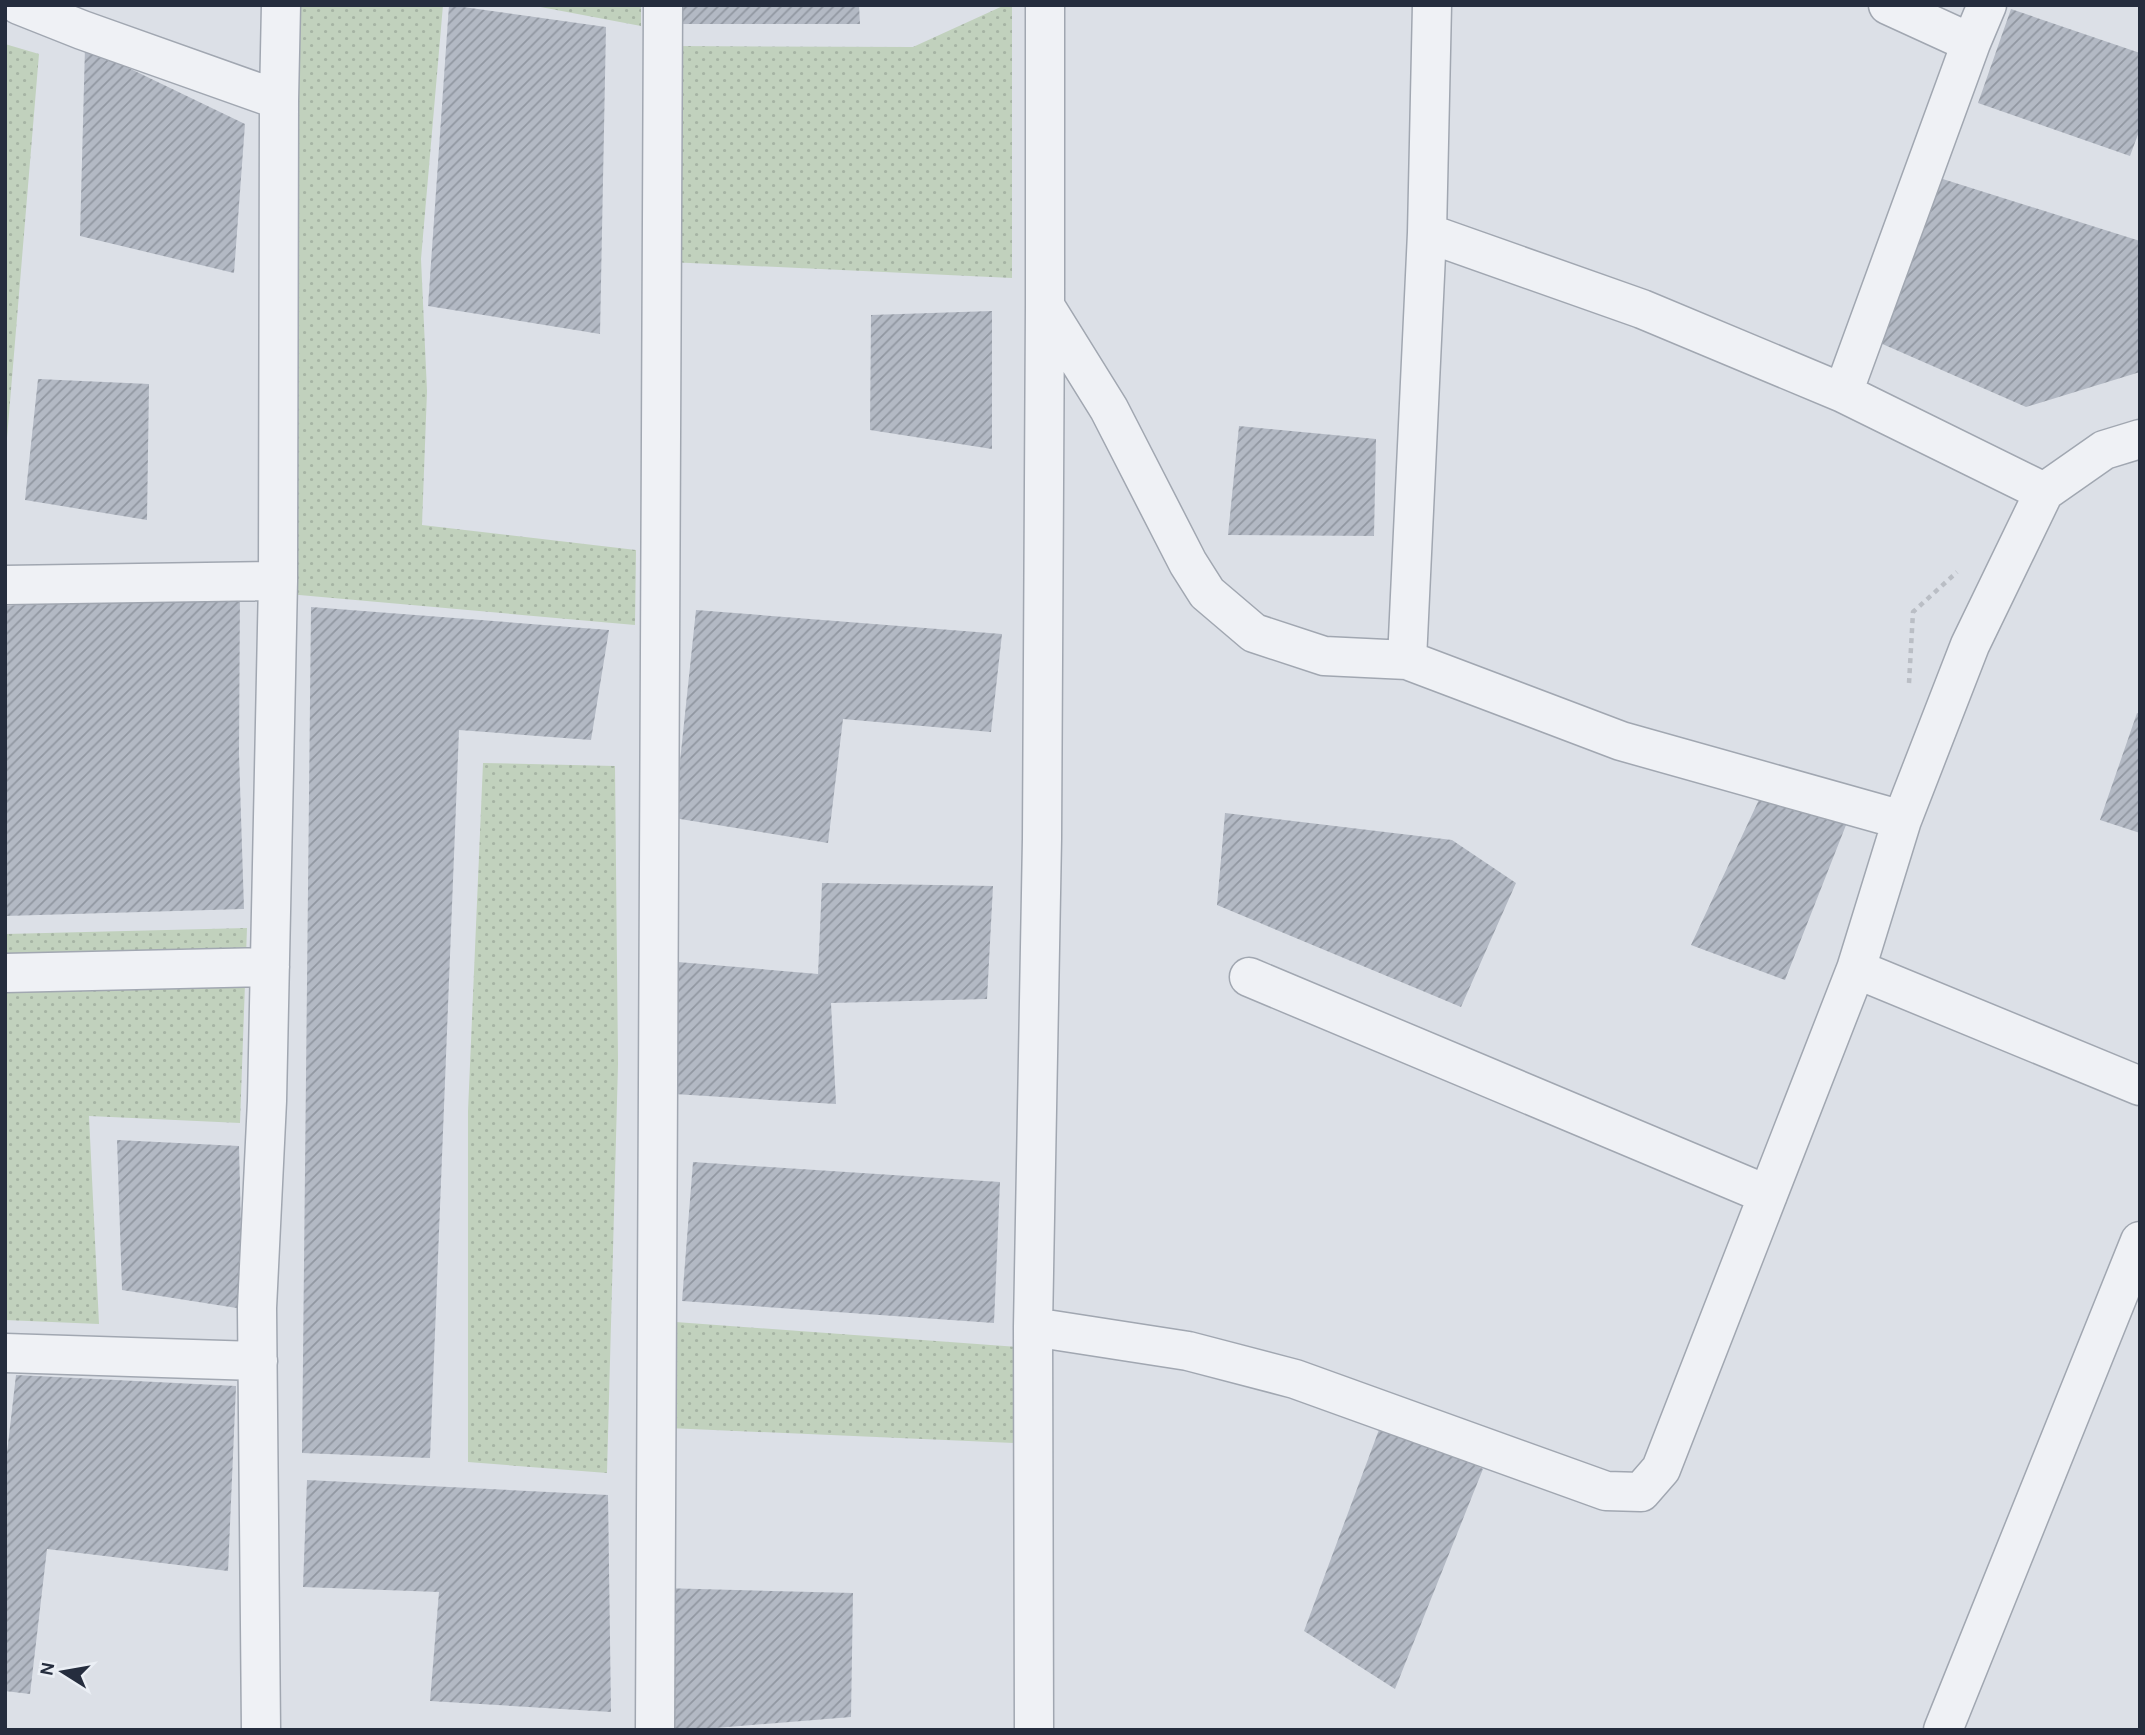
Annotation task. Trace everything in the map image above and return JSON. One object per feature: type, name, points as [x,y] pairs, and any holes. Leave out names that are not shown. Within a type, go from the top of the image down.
[{"type":"street","points":[[19,5],[279,100]]},
{"type":"street","points":[[261,1730],[257,1308],[267,1101],[278,581],[281,5]]},
{"type":"street","points":[[655,1730],[663,5]]},
{"type":"street","points":[[1034,1730],[1033,1327],[1042,839],[1045,5]]},
{"type":"street","points":[[1407,660],[1427,233],[1432,5]]},
{"type":"street","points":[[1888,5],[1971,43]]},
{"type":"street","points":[[1843,393],[1987,5]]},
{"type":"street","points":[[1427,233],[1642,309],[1843,393],[2045,492]]},
{"type":"street","points":[[1045,306],[1108,409],[1188,563],[1207,593],[1254,633],[1324,656],[1407,660],[1622,741],[1902,820]]},
{"type":"street","points":[[1033,1327],[1188,1351],[1295,1379],[1606,1491],[1641,1492],[1661,1469],[1856,969],[1902,820],[1969,645],[2045,492],[2104,450],[2140,439]]},
{"type":"street","points":[[5,585],[278,581]]},
{"type":"street","points":[[5,973],[270,967]]},
{"type":"street","points":[[1856,969],[2140,1086]]},
{"type":"street","points":[[1249,976],[1768,1195]]},
{"type":"street","points":[[1943,1730],[2140,1241]]},
{"type":"street","points":[[5,1353],[258,1361]]},
{"type":"green space","points":[[291,5],[443,5],[421,259],[427,391],[422,525],[636,550],[635,625],[288,594]]},
{"type":"green space","points":[[530,5],[641,5],[641,26]]},
{"type":"green space","points":[[1005,5],[1012,5],[1012,278],[669,262],[669,46],[913,47]]},
{"type":"green space","points":[[5,44],[39,54],[5,462]]},
{"type":"green space","points":[[483,763],[615,766],[618,1064],[607,1473],[468,1462],[468,1111]]},
{"type":"green space","points":[[247,928],[240,1123],[89,1116],[99,1324],[5,1320],[5,934]]},
{"type":"green space","points":[[662,1321],[1019,1347],[1014,1443],[668,1428]]},
{"type":"building","points":[[449,5],[606,27],[600,334],[428,306]]},
{"type":"building","points":[[682,5],[859,5],[860,24],[683,24]]},
{"type":"building","points":[[2011,9],[2140,53],[2140,129],[2130,156],[1978,103]]},
{"type":"building","points":[[85,47],[245,124],[234,273],[80,236]]},
{"type":"building","points":[[1930,175],[2140,241],[2140,372],[2026,407],[1871,339]]},
{"type":"building","points":[[992,311],[992,449],[870,430],[871,315]]},
{"type":"building","points":[[38,379],[149,384],[147,520],[25,500]]},
{"type":"building","points":[[1239,426],[1376,439],[1374,536],[1228,535]]},
{"type":"building","points":[[240,587],[239,754],[244,909],[5,916],[5,606]]},
{"type":"building","points":[[311,607],[609,630],[591,740],[459,730],[430,1458],[302,1453]]},
{"type":"building","points":[[696,610],[1002,634],[991,732],[843,719],[828,843],[674,818]]},
{"type":"building","points":[[2137,713],[2140,714],[2140,833],[2100,820]]},
{"type":"building","points":[[1764,789],[1848,820],[1785,980],[1691,945]]},
{"type":"building","points":[[1225,813],[1452,840],[1516,883],[1461,1007],[1217,905]]},
{"type":"building","points":[[822,883],[993,886],[987,999],[831,1003],[836,1104],[674,1094],[678,962],[818,974]]},
{"type":"building","points":[[117,1140],[239,1146],[243,1309],[122,1290]]},
{"type":"building","points":[[693,1162],[1000,1182],[994,1323],[682,1301]]},
{"type":"building","points":[[16,1375],[236,1386],[228,1571],[47,1549],[30,1694],[5,1691],[5,1470]]},
{"type":"building","points":[[1383,1419],[1483,1469],[1395,1689],[1304,1631]]},
{"type":"building","points":[[307,1480],[608,1495],[611,1712],[430,1701],[439,1592],[303,1587]]},
{"type":"building","points":[[661,1588],[853,1593],[851,1717],[666,1730]]}]
